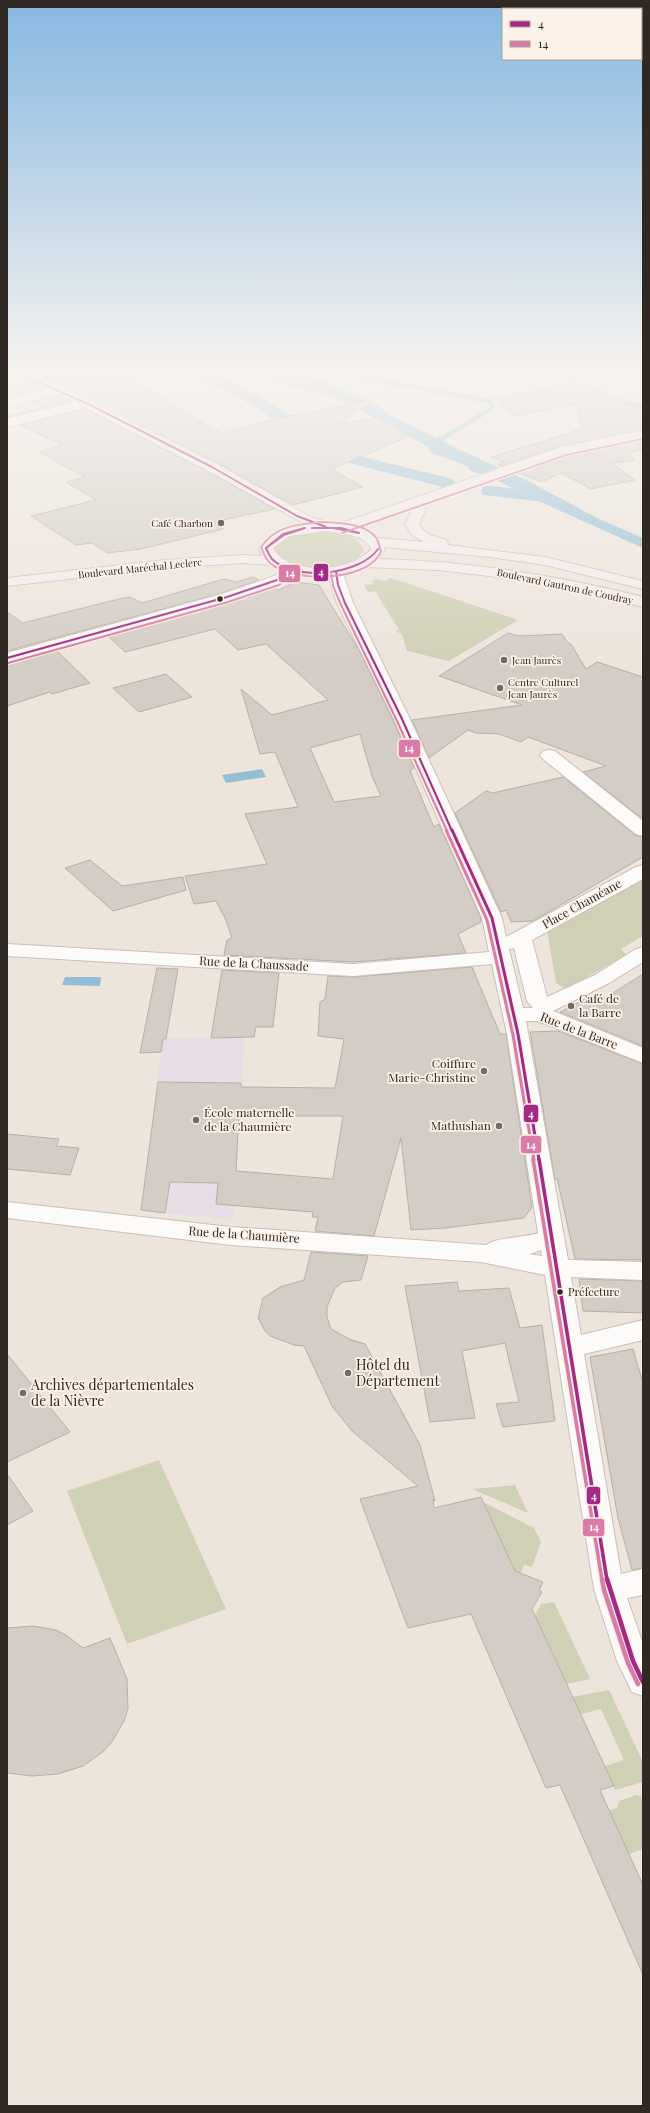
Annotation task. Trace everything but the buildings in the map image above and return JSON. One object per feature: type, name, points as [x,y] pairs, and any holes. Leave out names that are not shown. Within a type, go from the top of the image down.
[{"type":"main road","points":[[211,467],[260,494],[285,519],[287,532]]},
{"type":"main road","points":[[273,561],[267,555],[266,548],[270,541],[287,532],[333,528],[519,467]]},
{"type":"main road","points":[[368,563],[376,556],[378,549],[373,540],[382,528],[445,492]]},
{"type":"main road","name":"Boulevard Gautron de Coudray","points":[[260,494],[298,516],[333,528],[362,534],[373,540],[490,553],[545,562],[643,585]]},
{"type":"main road","points":[[419,508],[412,524],[414,531],[420,535],[430,541],[490,553]]},
{"type":"main road","name":"Boulevard Maréchal Leclerc","points":[[7,574],[270,541]]},
{"type":"main road","name":"Boulevard Maréchal Leclerc","points":[[7,582],[165,564],[243,559],[273,561],[295,570]]},
{"type":"main road","name":"Boulevard Gautron de Coudray","points":[[295,570],[336,571],[354,568],[368,563],[423,564],[478,569],[538,578],[643,602]]},
{"type":"street","points":[[7,658],[227,597],[277,580],[295,570]]},
{"type":"street","points":[[336,571],[340,592],[402,719],[492,918],[513,1015],[609,1589],[633,1661],[643,1682]]},
{"type":"street","points":[[549,755],[643,830]]},
{"type":"street","name":"Place Chaméane","points":[[499,950],[509,943],[521,938],[643,871]]},
{"type":"street","points":[[521,938],[538,1001],[543,1010],[602,979],[643,953]]},
{"type":"street","name":"Rue de la Chaussade","points":[[7,950],[353,970],[499,950]]},
{"type":"street","name":"Rue de la Barre","points":[[513,1015],[543,1010],[643,1056]]},
{"type":"street","name":"Rue de la Chaumière","points":[[7,1210],[231,1236],[481,1253],[555,1268],[643,1271]]},
{"type":"street","name":"Rue de la Chaumière","points":[[481,1253],[530,1245],[550,1238]]},
{"type":"street","points":[[569,1348],[643,1330]]},
{"type":"street","points":[[609,1589],[643,1582]]},
{"type":"shaded area","name":"École maternelle de la Chaumière","points":[[244,1038],[233,1220],[141,1210],[163,1039]]},
{"type":"green space","points":[[318,531],[338,533],[351,537],[357,540],[364,551],[358,557],[338,566],[313,568],[291,565],[280,559],[272,550],[274,544],[291,535]]},
{"type":"green space","points":[[391,578],[518,620],[449,661],[407,651],[402,634],[395,631],[399,630],[375,591],[368,592],[364,585],[373,584],[372,581],[375,579],[385,581]]},
{"type":"green space","points":[[643,878],[643,936],[621,949],[626,955],[566,989],[556,983],[547,930]]},
{"type":"green space","points":[[159,1460],[226,1609],[127,1644],[67,1491]]},
{"type":"green space","points":[[515,1485],[528,1513],[472,1489]]},
{"type":"green space","points":[[483,1502],[534,1528],[541,1542],[532,1567],[524,1565],[521,1573],[516,1574]]},
{"type":"green space","points":[[554,1602],[590,1679],[567,1684],[535,1615],[541,1604]]},
{"type":"green space","points":[[609,1690],[643,1762],[643,1782],[615,1790],[605,1766],[624,1760],[601,1709],[581,1714],[572,1697]]},
{"type":"green space","points":[[636,1795],[643,1797],[643,1849],[629,1854],[609,1810],[617,1808],[619,1801]]},
{"type":"water","points":[[467,467],[497,467],[530,482],[597,518],[643,538],[643,548],[498,481],[471,471]]},
{"type":"water","points":[[262,769],[266,777],[226,783],[222,775]]},
{"type":"water","points":[[65,977],[101,977],[100,986],[62,985]]},
{"type":"waterway","points":[[380,467],[447,483]]},
{"type":"waterway","points":[[489,491],[545,497]]},
{"type":"transit line","name":"4","points":[[211,467],[297,516],[326,527]]},
{"type":"transit line","name":"14","points":[[342,533],[533,467]]},
{"type":"transit line","name":"14","points":[[323,522],[352,525],[366,530],[377,539],[381,552],[373,562],[356,571],[333,576],[309,577],[286,573],[269,563],[261,547],[266,539],[288,527],[323,522]]},
{"type":"transit line","name":"4","points":[[266,548],[279,536],[294,530],[305,528]]},
{"type":"transit line","name":"4","points":[[266,548],[275,540],[284,535],[305,528]]},
{"type":"transit line","name":"4","points":[[312,528],[341,528],[359,533]]},
{"type":"transit line","name":"4","points":[[312,528],[333,528],[359,533]]},
{"type":"transit line","name":"4","points":[[266,548],[272,559],[281,565],[306,572],[336,571],[349,568],[370,559],[378,549]]},
{"type":"transit line","name":"4","points":[[7,658],[227,597],[277,580],[295,570]]},
{"type":"transit line","name":"4","points":[[336,571],[338,585],[345,603],[402,719],[492,918],[518,1034],[609,1589],[633,1661],[643,1682]]},
{"type":"transit line","name":"14","points":[[331,572],[333,586],[341,605],[397,721],[487,920],[513,1035],[604,1590],[628,1663],[638,1684]]},
{"type":"transit line","name":"14","points":[[8,663],[228,602],[279,585],[297,574]]},
{"type":"place","name":"Café Charbon","points":[[221,523]]},
{"type":"place","name":"Jean Jaurès","points":[[504,660]]},
{"type":"place","name":"Centre Culturel Jean Jaurès","points":[[500,688]]},
{"type":"place","name":"Café de la Barre","points":[[571,1006]]},
{"type":"place","name":"Coiffure Marie-Christine","points":[[484,1071]]},
{"type":"place","name":"École maternelle de la Chaumière","points":[[196,1120]]},
{"type":"place","name":"Mathushan","points":[[499,1126]]},
{"type":"place","name":"Préfecture","points":[[560,1292]]},
{"type":"place","name":"Hôtel du Département","points":[[348,1373]]},
{"type":"place","name":"Archives départementales de la Nièvre","points":[[23,1393]]}]
